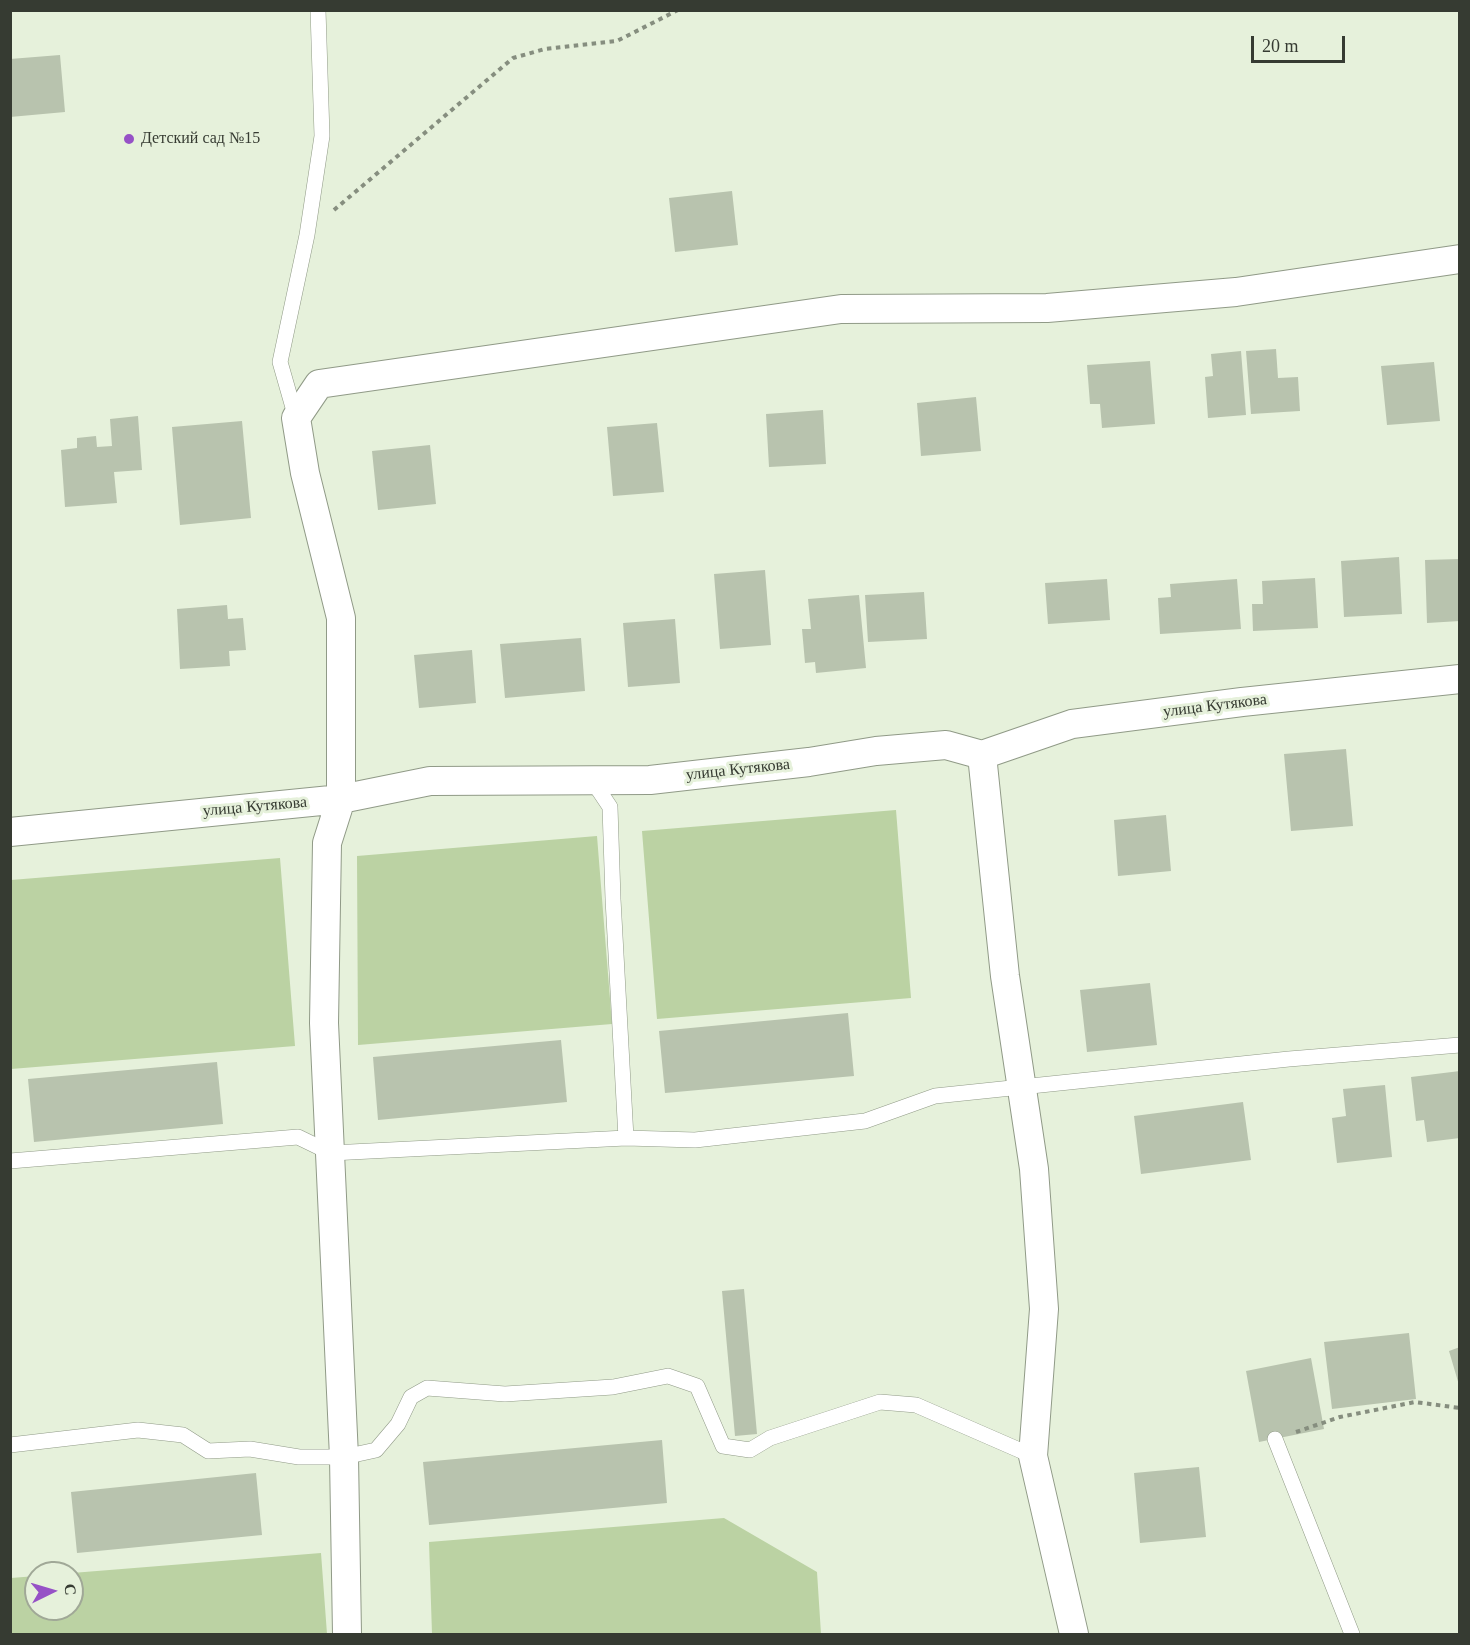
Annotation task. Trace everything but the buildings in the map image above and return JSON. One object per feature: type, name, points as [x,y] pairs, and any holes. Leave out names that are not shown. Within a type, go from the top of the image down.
[{"type":"street","points":[[347,1635],[344,1457],[324,1023],[327,843],[341,799],[341,618],[305,473],[296,418],[319,384],[841,309],[1047,308],[1236,292],[1460,259]]},
{"type":"street","name":"улица Кутякова","points":[[10,832],[148,816],[341,799],[430,781],[650,780],[809,762],[876,751],[946,745],[982,755],[1072,724],[1242,702],[1460,679]]},
{"type":"street","points":[[982,755],[1005,976],[1034,1169],[1044,1309],[1033,1456],[1074,1635]]},
{"type":"lane","points":[[296,418],[280,362],[307,235],[322,136],[318,10]]},
{"type":"lane","points":[[592,780],[610,807],[626,1138]]},
{"type":"lane","points":[[10,1161],[298,1137],[331,1154],[626,1138],[695,1140],[865,1121],[935,1096],[1289,1059],[1460,1045]]},
{"type":"lane","points":[[10,1445],[138,1430],[183,1435],[208,1451],[249,1449],[299,1457],[344,1457],[375,1450],[398,1424],[411,1397],[427,1388],[505,1394],[613,1388],[668,1376],[697,1386],[723,1446],[750,1450],[770,1438],[880,1402],[916,1405],[1033,1456]]},
{"type":"lane","points":[[1275,1439],[1353,1635]]},
{"type":"path","points":[[307,235],[392,159],[513,58],[545,49],[617,41],[678,10]]},
{"type":"path","points":[[1275,1439],[1340,1417],[1415,1402],[1460,1408]]},
{"type":"green space","points":[[896,810],[911,998],[657,1019],[642,831]]},
{"type":"green space","points":[[597,836],[612,1024],[358,1045],[357,856]]},
{"type":"green space","points":[[280,858],[295,1046],[11,1069],[11,880]]},
{"type":"green space","points":[[724,1518],[817,1572],[821,1634],[432,1634],[429,1542]]},
{"type":"green space","points":[[321,1553],[327,1634],[11,1634],[11,1578],[24,1577],[24,1621],[84,1621],[84,1572]]},
{"type":"place","name":"Детский сад №15","points":[[129,139]]}]
